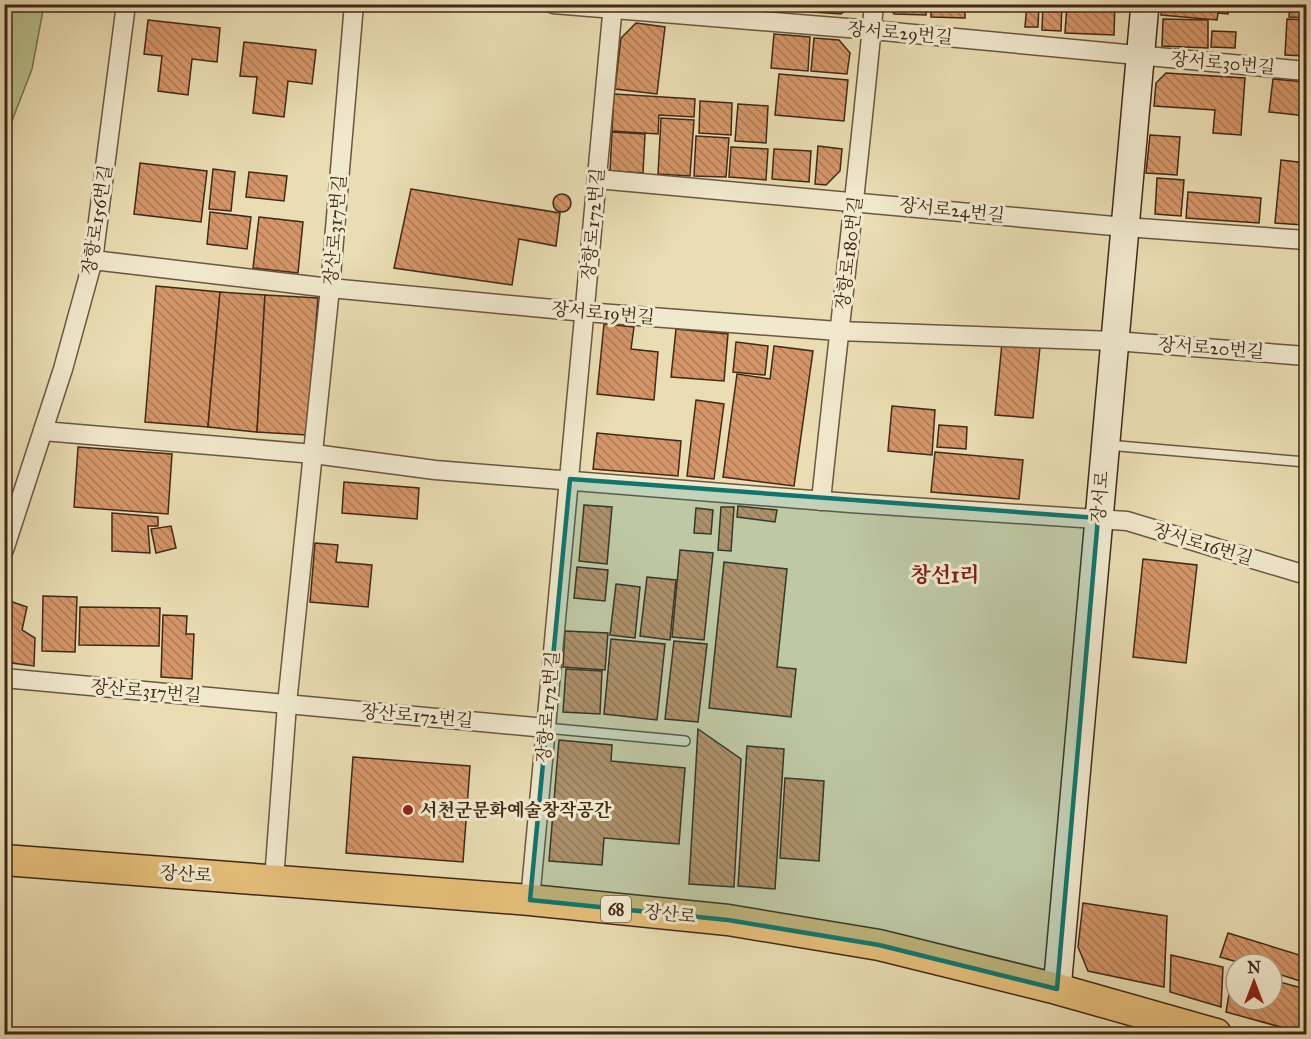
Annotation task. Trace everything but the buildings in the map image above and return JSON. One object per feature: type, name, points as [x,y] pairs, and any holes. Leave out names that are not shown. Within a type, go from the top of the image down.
[{"type":"main road","name":"장서로","points":[[1057,989],[1145,4]]},
{"type":"main road","name":"장산로","points":[[4,860],[530,900],[728,920],[879,945],[1057,989],[1216,1035]]},
{"type":"street","name":"장항로156번길","points":[[4,550],[43,431],[93,260],[126,4]]},
{"type":"street","name":"장산로317번길","points":[[274,880],[287,704],[330,288],[354,4]]},
{"type":"street","name":"장서로29번길","points":[[553,4],[613,7],[1140,56]]},
{"type":"street","name":"장항로180번길","points":[[821,501],[838,331],[856,201],[874,4]]},
{"type":"street","name":"장항로172번길","points":[[530,900],[613,7]]},
{"type":"street","name":"장서로30번길","points":[[1140,56],[1306,71]]},
{"type":"street","name":"장서로24번길","points":[[597,179],[1125,227],[1306,240]]},
{"type":"street","name":"장서로19번길","points":[[93,260],[330,288],[585,312],[838,331],[1115,341]]},
{"type":"street","name":"장서로20번길","points":[[1115,341],[1306,356]]},
{"type":"street","points":[[43,431],[314,454],[435,470],[570,479]]},
{"type":"street","name":"장서로16번길","points":[[570,479],[821,501],[1127,521],[1306,575]]},
{"type":"street","name":"장산로317번길","points":[[4,678],[287,704]]},
{"type":"street","name":"장산로172번길","points":[[287,704],[546,728]]},
{"type":"lane","points":[[1105,445],[1306,462]]},
{"type":"lane","points":[[546,728],[685,741]]},
{"type":"highlighted area","points":[[570,479],[1098,518],[1057,989],[879,945],[728,920],[530,900]]},
{"type":"green space","points":[[5,4],[44,5],[32,69],[5,139]]},
{"type":"place","name":"서천군문화예술창작공간","points":[[408,810]]},
{"type":"district","name":"창선1리","points":[[945,575]]}]
